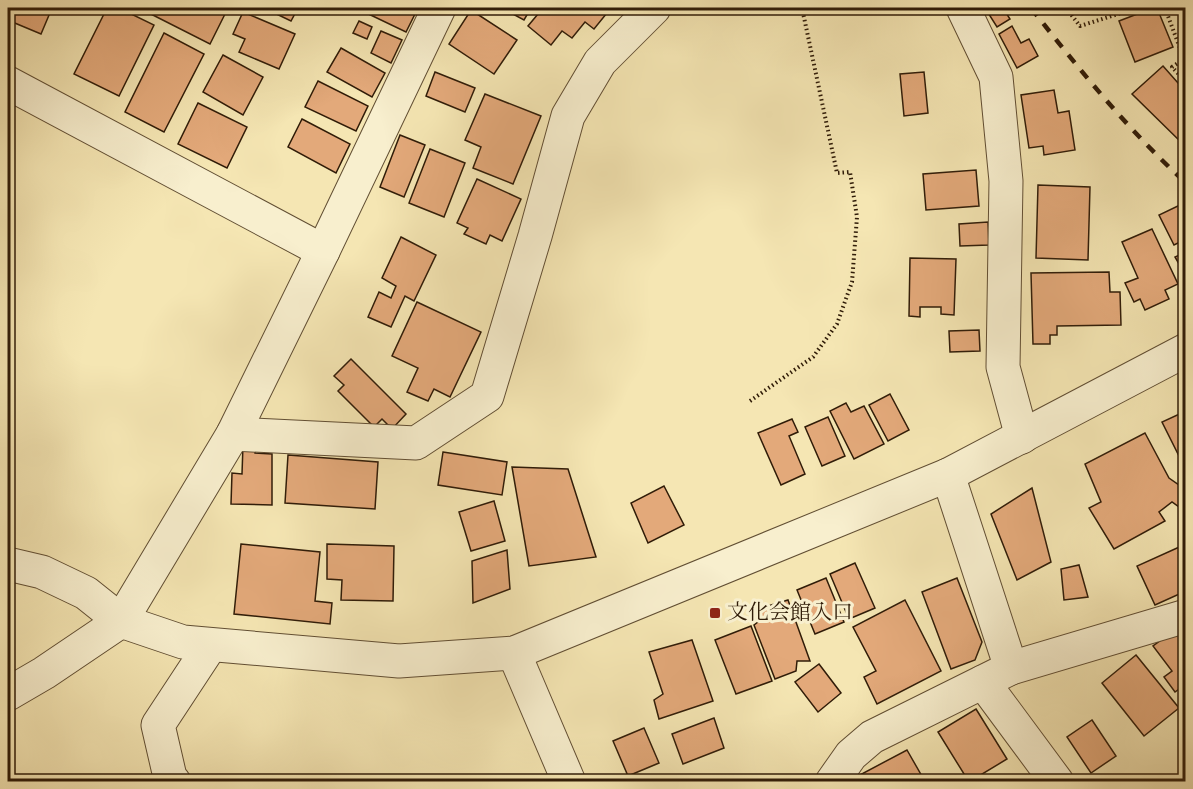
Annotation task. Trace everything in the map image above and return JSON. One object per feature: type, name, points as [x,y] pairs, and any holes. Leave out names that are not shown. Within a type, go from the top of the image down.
[{"type":"street","points":[[8,694],[44,674],[120,621],[233,434],[439,8]]},
{"type":"street","points":[[233,434],[416,443],[487,396],[568,116],[600,62],[654,8]]},
{"type":"street","points":[[963,8],[996,77],[1006,181],[1003,367],[1022,437]]},
{"type":"street","points":[[8,82],[323,251]]},
{"type":"street","points":[[8,564],[42,572],[86,592],[120,621],[183,642],[399,661],[514,653],[948,475],[1185,350]]},
{"type":"street","points":[[948,475],[997,675],[1057,782]]},
{"type":"street","points":[[832,782],[851,755],[872,737],[997,675],[1185,616]]},
{"type":"street","points":[[174,782],[170,777],[158,725],[210,646]]},
{"type":"street","points":[[514,653],[569,782]]},
{"type":"path","points":[[750,401],[813,357],[837,324],[852,282],[857,217],[850,172],[837,173],[802,8]]},
{"type":"path","points":[[1066,8],[1080,26],[1137,8]]},
{"type":"path","points":[[1165,8],[1184,58],[1172,67],[1185,82]]},
{"type":"building","points":[[16,8],[52,8],[41,34],[10,21]]},
{"type":"building","points":[[107,8],[119,8],[154,25],[119,96],[74,74]]},
{"type":"building","points":[[139,8],[228,8],[210,44]]},
{"type":"building","points":[[264,8],[298,8],[291,21]]},
{"type":"building","points":[[356,8],[418,8],[406,32]]},
{"type":"building","points":[[502,8],[531,8],[524,20]]},
{"type":"building","points":[[543,8],[611,8],[594,29],[585,22],[572,38],[562,31],[551,45],[528,26]]},
{"type":"building","points":[[985,8],[1003,8],[1010,19],[997,27]]},
{"type":"building","points":[[1157,8],[1173,47],[1135,62],[1119,21]]},
{"type":"building","points":[[471,10],[517,40],[494,74],[449,44]]},
{"type":"building","points":[[243,12],[295,34],[279,69],[239,52],[245,39],[233,34]]},
{"type":"building","points":[[359,21],[372,27],[367,39],[353,33]]},
{"type":"building","points":[[1012,26],[1021,43],[1029,39],[1038,56],[1017,68],[999,34]]},
{"type":"building","points":[[381,31],[402,40],[391,63],[371,53]]},
{"type":"building","points":[[164,33],[204,54],[164,132],[125,112]]},
{"type":"building","points":[[341,48],[385,73],[372,97],[327,72]]},
{"type":"building","points":[[223,55],[263,77],[243,115],[203,92]]},
{"type":"building","points":[[1163,66],[1186,92],[1186,147],[1132,94]]},
{"type":"building","points":[[435,72],[475,88],[465,112],[426,96]]},
{"type":"building","points":[[924,72],[928,113],[904,116],[900,74]]},
{"type":"building","points":[[318,81],[368,106],[356,131],[305,107]]},
{"type":"building","points":[[1054,90],[1058,113],[1069,111],[1075,150],[1044,155],[1043,146],[1029,148],[1021,95]]},
{"type":"building","points":[[485,94],[541,116],[513,184],[473,168],[481,147],[465,140]]},
{"type":"building","points":[[198,103],[247,127],[227,168],[178,144]]},
{"type":"building","points":[[302,119],[350,144],[336,173],[288,147]]},
{"type":"building","points":[[400,135],[425,145],[404,197],[380,187]]},
{"type":"building","points":[[430,149],[465,163],[444,217],[409,203]]},
{"type":"building","points":[[976,170],[979,206],[926,210],[923,174]]},
{"type":"building","points":[[477,179],[521,199],[502,241],[490,235],[486,244],[464,234],[468,228],[457,223]]},
{"type":"building","points":[[1038,185],[1090,187],[1088,260],[1036,258]]},
{"type":"building","points":[[1182,204],[1186,211],[1186,239],[1174,245],[1159,215]]},
{"type":"building","points":[[988,222],[989,245],[960,246],[959,224]]},
{"type":"building","points":[[1152,229],[1178,284],[1165,290],[1169,299],[1145,310],[1140,299],[1134,302],[1125,283],[1138,278],[1122,242]]},
{"type":"building","points":[[401,237],[436,255],[414,301],[405,296],[391,327],[368,317],[379,292],[391,298],[396,286],[382,278]]},
{"type":"building","points":[[1186,252],[1186,276],[1175,257]]},
{"type":"building","points":[[910,258],[956,259],[954,315],[941,314],[941,307],[920,307],[920,317],[909,316]]},
{"type":"building","points":[[1109,272],[1110,292],[1120,292],[1121,325],[1057,326],[1057,335],[1050,335],[1050,344],[1033,344],[1031,273]]},
{"type":"building","points":[[417,302],[481,332],[450,397],[434,389],[428,401],[407,392],[418,368],[392,356]]},
{"type":"building","points":[[979,330],[980,351],[950,352],[949,331]]},
{"type":"building","points":[[351,359],[406,414],[392,429],[382,419],[374,427],[338,391],[344,385],[334,376]]},
{"type":"building","points":[[890,394],[909,430],[888,441],[869,405]]},
{"type":"building","points":[[846,403],[851,412],[864,406],[884,444],[854,459],[830,411]]},
{"type":"building","points":[[1186,411],[1186,468],[1185,468],[1162,422]]},
{"type":"building","points":[[828,417],[845,456],[822,466],[805,427]]},
{"type":"building","points":[[792,419],[798,432],[789,436],[805,474],[781,485],[758,433]]},
{"type":"building","points":[[1145,433],[1169,478],[1186,490],[1186,512],[1172,502],[1159,512],[1165,521],[1114,549],[1089,508],[1101,502],[1085,464]]},
{"type":"building","points":[[243,445],[255,445],[255,453],[272,454],[272,505],[231,504],[232,473],[242,474]]},
{"type":"building","points":[[443,452],[507,462],[502,495],[438,485]]},
{"type":"building","points":[[288,455],[378,462],[375,509],[285,503]]},
{"type":"building","points":[[512,467],[568,469],[596,557],[529,566]]},
{"type":"building","points":[[664,486],[684,525],[648,543],[631,503]]},
{"type":"building","points":[[1032,488],[1051,562],[1017,580],[991,514]]},
{"type":"building","points":[[494,501],[505,541],[471,551],[459,512]]},
{"type":"building","points":[[241,544],[320,552],[315,601],[332,603],[330,624],[234,614]]},
{"type":"building","points":[[327,544],[394,546],[393,601],[341,600],[342,580],[327,579]]},
{"type":"building","points":[[1186,544],[1186,591],[1155,605],[1137,566]]},
{"type":"building","points":[[507,550],[510,589],[473,603],[472,561]]},
{"type":"building","points":[[855,563],[875,608],[849,619],[830,574]]},
{"type":"building","points":[[1079,565],[1088,597],[1064,600],[1061,569]]},
{"type":"building","points":[[826,578],[844,622],[815,634],[797,590]]},
{"type":"building","points":[[957,578],[982,642],[975,660],[951,669],[922,592]]},
{"type":"building","points":[[788,600],[810,661],[797,661],[796,671],[775,679],[754,625],[758,622],[755,610]]},
{"type":"building","points":[[905,600],[941,671],[877,704],[864,677],[876,671],[853,627]]},
{"type":"building","points":[[751,626],[772,681],[736,694],[715,640]]},
{"type":"building","points":[[1179,627],[1186,635],[1186,684],[1175,692],[1164,677],[1172,671],[1153,646]]},
{"type":"building","points":[[692,640],[713,701],[659,719],[654,700],[663,694],[649,652]]},
{"type":"building","points":[[1136,655],[1179,708],[1144,736],[1102,683]]},
{"type":"building","points":[[819,664],[841,693],[818,712],[795,682]]},
{"type":"building","points":[[976,709],[1007,759],[969,782],[938,732]]},
{"type":"building","points":[[714,718],[724,748],[683,764],[672,734]]},
{"type":"building","points":[[1092,720],[1116,756],[1091,773],[1067,737]]},
{"type":"building","points":[[644,728],[659,763],[628,776],[613,741]]},
{"type":"building","points":[[907,750],[923,778],[918,782],[859,782],[856,777]]},
{"type":"railway","points":[[1031,8],[1124,120],[1186,183]]},
{"type":"place","name":"文化会館入口","points":[[715,613]]}]
